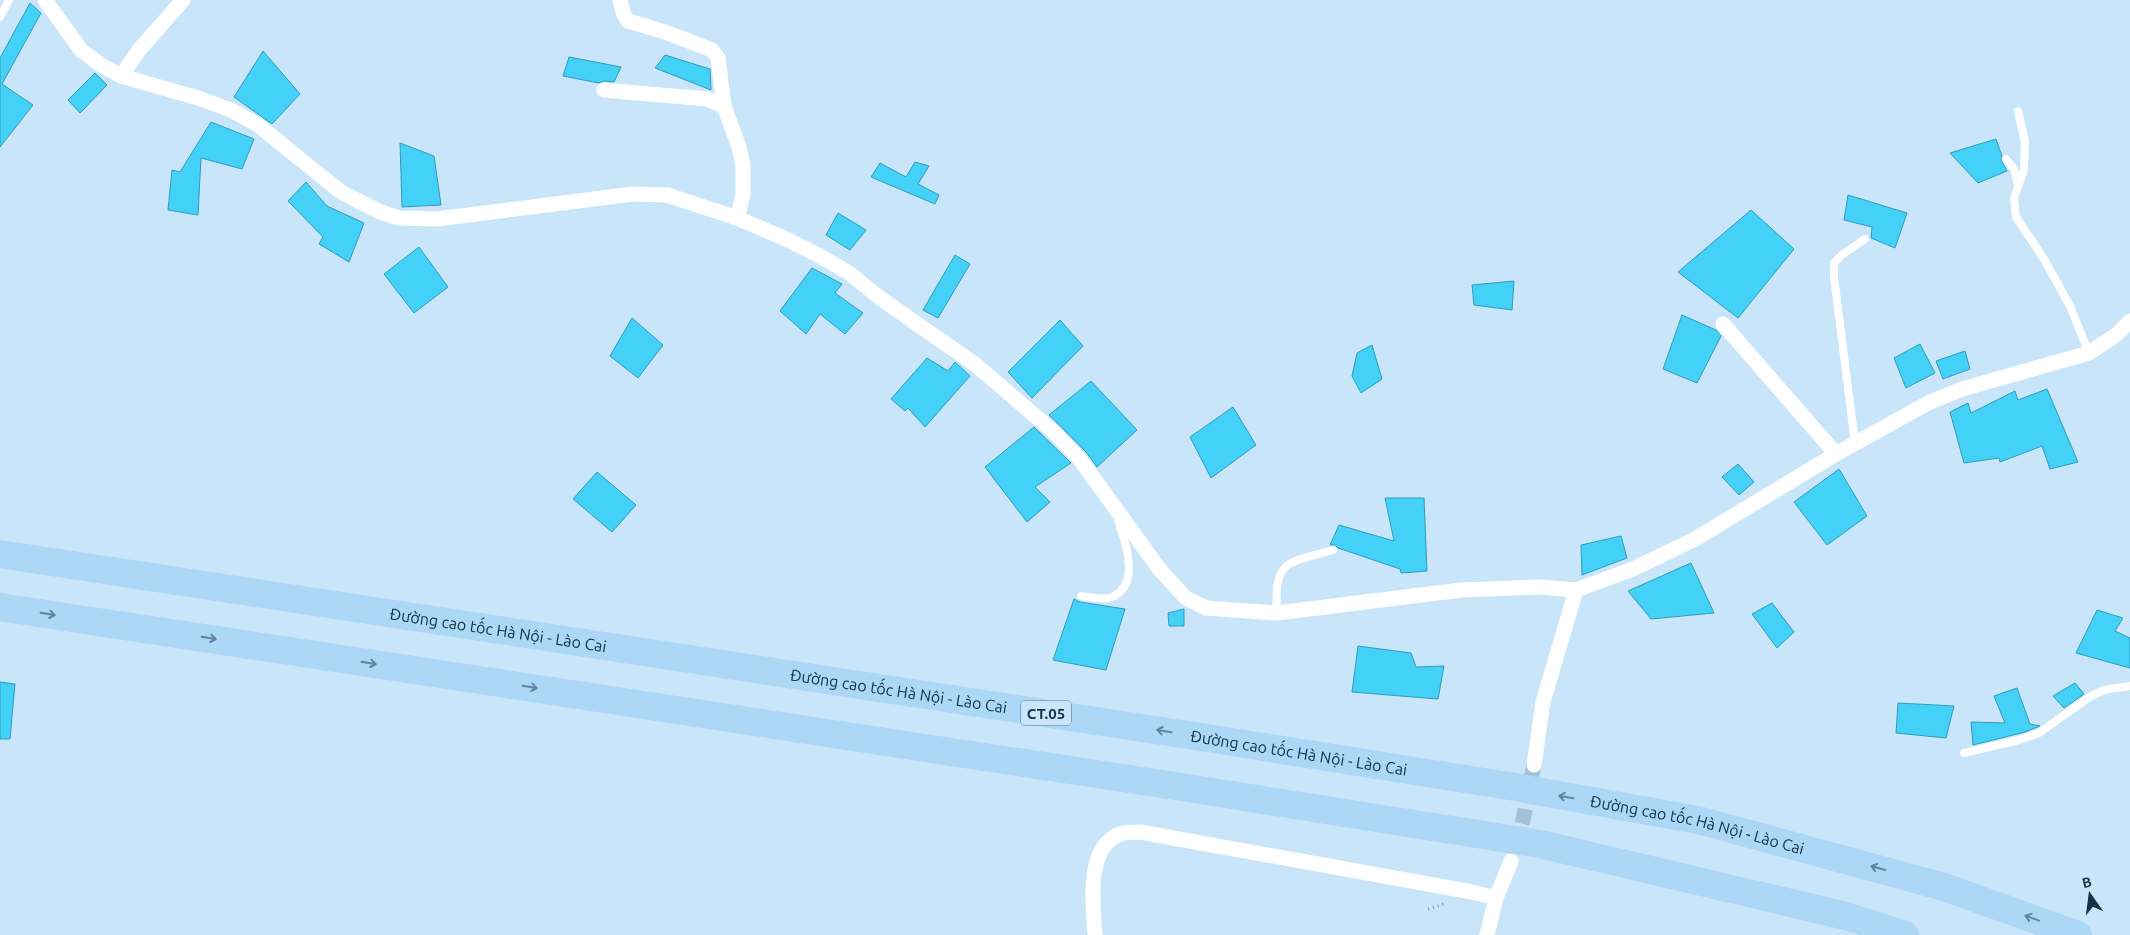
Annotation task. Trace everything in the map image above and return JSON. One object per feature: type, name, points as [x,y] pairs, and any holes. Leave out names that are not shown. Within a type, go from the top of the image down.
[{"type":"highway","name":"Đường cao tốc Hà Nội - Lào Cai","points":[[0,554],[1198,736],[1509,786],[1698,820],[1944,886],[2078,935]]},
{"type":"highway","points":[[0,607],[1175,786],[1540,844],[1846,916],[1905,935]]},
{"type":"street","points":[[45,0],[81,50],[101,65],[121,76],[232,110],[258,126],[341,192],[380,212],[399,218],[437,219],[633,194],[652,194],[681,199],[737,218],[784,238],[849,272],[880,298],[976,366],[1054,432],[1079,458],[1160,570],[1186,598],[1206,608],[1277,613],[1461,590],[1540,586],[1576,590],[1633,570],[1695,539],[1836,454],[1928,403],[1962,389],[2089,353],[2116,335],[2130,321]]},
{"type":"street","points":[[121,76],[139,50],[183,0]]},
{"type":"street","points":[[620,0],[624,15],[632,22],[665,32],[715,53],[720,68],[724,106],[739,147],[743,166],[743,195],[737,218]]},
{"type":"street","points":[[604,90],[707,99],[724,106]]},
{"type":"street","points":[[1723,324],[1836,454]]},
{"type":"street","points":[[1534,765],[1543,702],[1576,590]]},
{"type":"street","points":[[1095,935],[1092,894],[1100,853],[1113,838],[1127,832],[1140,832],[1472,892],[1496,898]]},
{"type":"street","points":[[1487,935],[1496,898],[1511,861]]},
{"type":"lane","points":[[0,18],[9,0]]},
{"type":"lane","points":[[2018,111],[2025,142],[2024,170],[2014,198],[2016,217],[2044,259],[2070,306],[2089,353]]},
{"type":"lane","points":[[2006,160],[2014,169],[2018,186]]},
{"type":"lane","points":[[1855,443],[1834,276],[1834,263],[1842,254],[1865,239]]},
{"type":"lane","points":[[1081,596],[1109,598],[1122,588],[1129,575],[1128,556],[1116,511]]},
{"type":"lane","points":[[1277,613],[1276,588],[1278,576],[1285,566],[1333,550]]},
{"type":"lane","points":[[1964,753],[2019,740],[2039,733],[2091,696],[2104,690],[2130,686]]},
{"type":"building","points":[[30,3],[41,13],[2,84],[33,105],[0,147],[0,58]]},
{"type":"building","points":[[263,51],[300,94],[272,124],[234,97]]},
{"type":"building","points":[[665,55],[710,69],[711,90],[655,68]]},
{"type":"building","points":[[569,57],[621,67],[614,82],[604,81],[599,83],[563,76]]},
{"type":"building","points":[[95,73],[107,85],[80,113],[68,100]]},
{"type":"building","points":[[211,122],[254,139],[242,169],[201,158],[198,215],[168,210],[172,170],[180,172]]},
{"type":"building","points":[[1996,139],[2002,156],[2001,160],[2007,171],[1978,183],[1950,153]]},
{"type":"building","points":[[400,143],[434,156],[441,205],[402,207]]},
{"type":"building","points":[[915,162],[929,166],[918,184],[939,195],[935,204],[871,177],[880,163],[906,177]]},
{"type":"building","points":[[306,182],[327,206],[364,223],[349,262],[319,244],[323,237],[288,201]]},
{"type":"building","points":[[1848,195],[1907,213],[1895,248],[1871,238],[1872,227],[1844,220]]},
{"type":"building","points":[[1751,210],[1794,249],[1738,318],[1678,272]]},
{"type":"building","points":[[838,213],[866,230],[850,250],[826,235]]},
{"type":"building","points":[[419,247],[448,287],[414,313],[384,274]]},
{"type":"building","points":[[955,255],[970,264],[938,318],[923,310]]},
{"type":"building","points":[[812,268],[842,284],[835,293],[863,313],[845,334],[820,314],[806,334],[780,311]]},
{"type":"building","points":[[1514,281],[1512,310],[1474,305],[1472,285]]},
{"type":"building","points":[[1682,315],[1716,330],[1721,336],[1697,383],[1663,369]]},
{"type":"building","points":[[632,318],[663,345],[638,378],[610,356]]},
{"type":"building","points":[[1060,320],[1083,346],[1032,398],[1008,372]]},
{"type":"building","points":[[1920,344],[1935,373],[1906,388],[1894,358]]},
{"type":"building","points":[[1372,345],[1382,379],[1361,393],[1352,376],[1357,353]]},
{"type":"building","points":[[1965,351],[1970,369],[1943,379],[1936,361]]},
{"type":"building","points":[[927,358],[948,371],[955,362],[970,376],[925,427],[908,408],[905,411],[891,399]]},
{"type":"building","points":[[1091,381],[1137,430],[1097,467],[1086,452],[1049,415]]},
{"type":"building","points":[[2047,389],[2078,462],[2050,469],[2042,446],[2000,462],[1999,458],[1964,463],[1950,412],[1968,403],[1971,413],[2015,391],[2018,400]]},
{"type":"building","points":[[1233,407],[1256,445],[1211,478],[1190,437]]},
{"type":"building","points":[[1034,427],[1071,463],[1035,487],[1050,502],[1027,522],[985,467]]},
{"type":"building","points":[[1738,464],[1754,482],[1739,495],[1722,477]]},
{"type":"building","points":[[1839,469],[1867,516],[1827,545],[1794,502]]},
{"type":"building","points":[[597,472],[636,505],[612,532],[573,499]]},
{"type":"building","points":[[1385,498],[1424,498],[1427,571],[1401,573],[1400,569],[1338,548],[1335,545],[1330,545],[1339,525],[1394,541]]},
{"type":"building","points":[[1621,536],[1627,558],[1582,575],[1581,545]]},
{"type":"building","points":[[1691,563],[1714,613],[1651,619],[1628,591]]},
{"type":"building","points":[[1074,599],[1080,602],[1125,609],[1106,670],[1053,660]]},
{"type":"building","points":[[1772,603],[1794,632],[1777,648],[1752,614]]},
{"type":"building","points":[[1184,609],[1184,626],[1169,626],[1168,613]]},
{"type":"building","points":[[2097,610],[2123,618],[2115,631],[2130,638],[2130,668],[2076,653]]},
{"type":"building","points":[[1358,646],[1411,653],[1416,667],[1444,666],[1438,699],[1352,692]]},
{"type":"building","points":[[0,682],[15,684],[10,739],[0,739]]},
{"type":"building","points":[[2075,683],[2084,694],[2064,708],[2053,696]]},
{"type":"building","points":[[2017,688],[2030,724],[2040,726],[2025,732],[1973,745],[1971,722],[2005,723],[1994,696]]},
{"type":"building","points":[[1898,703],[1954,706],[1946,738],[1896,733]]},
{"type":"tunnel","points":[[1516,846],[1534,765]]}]
